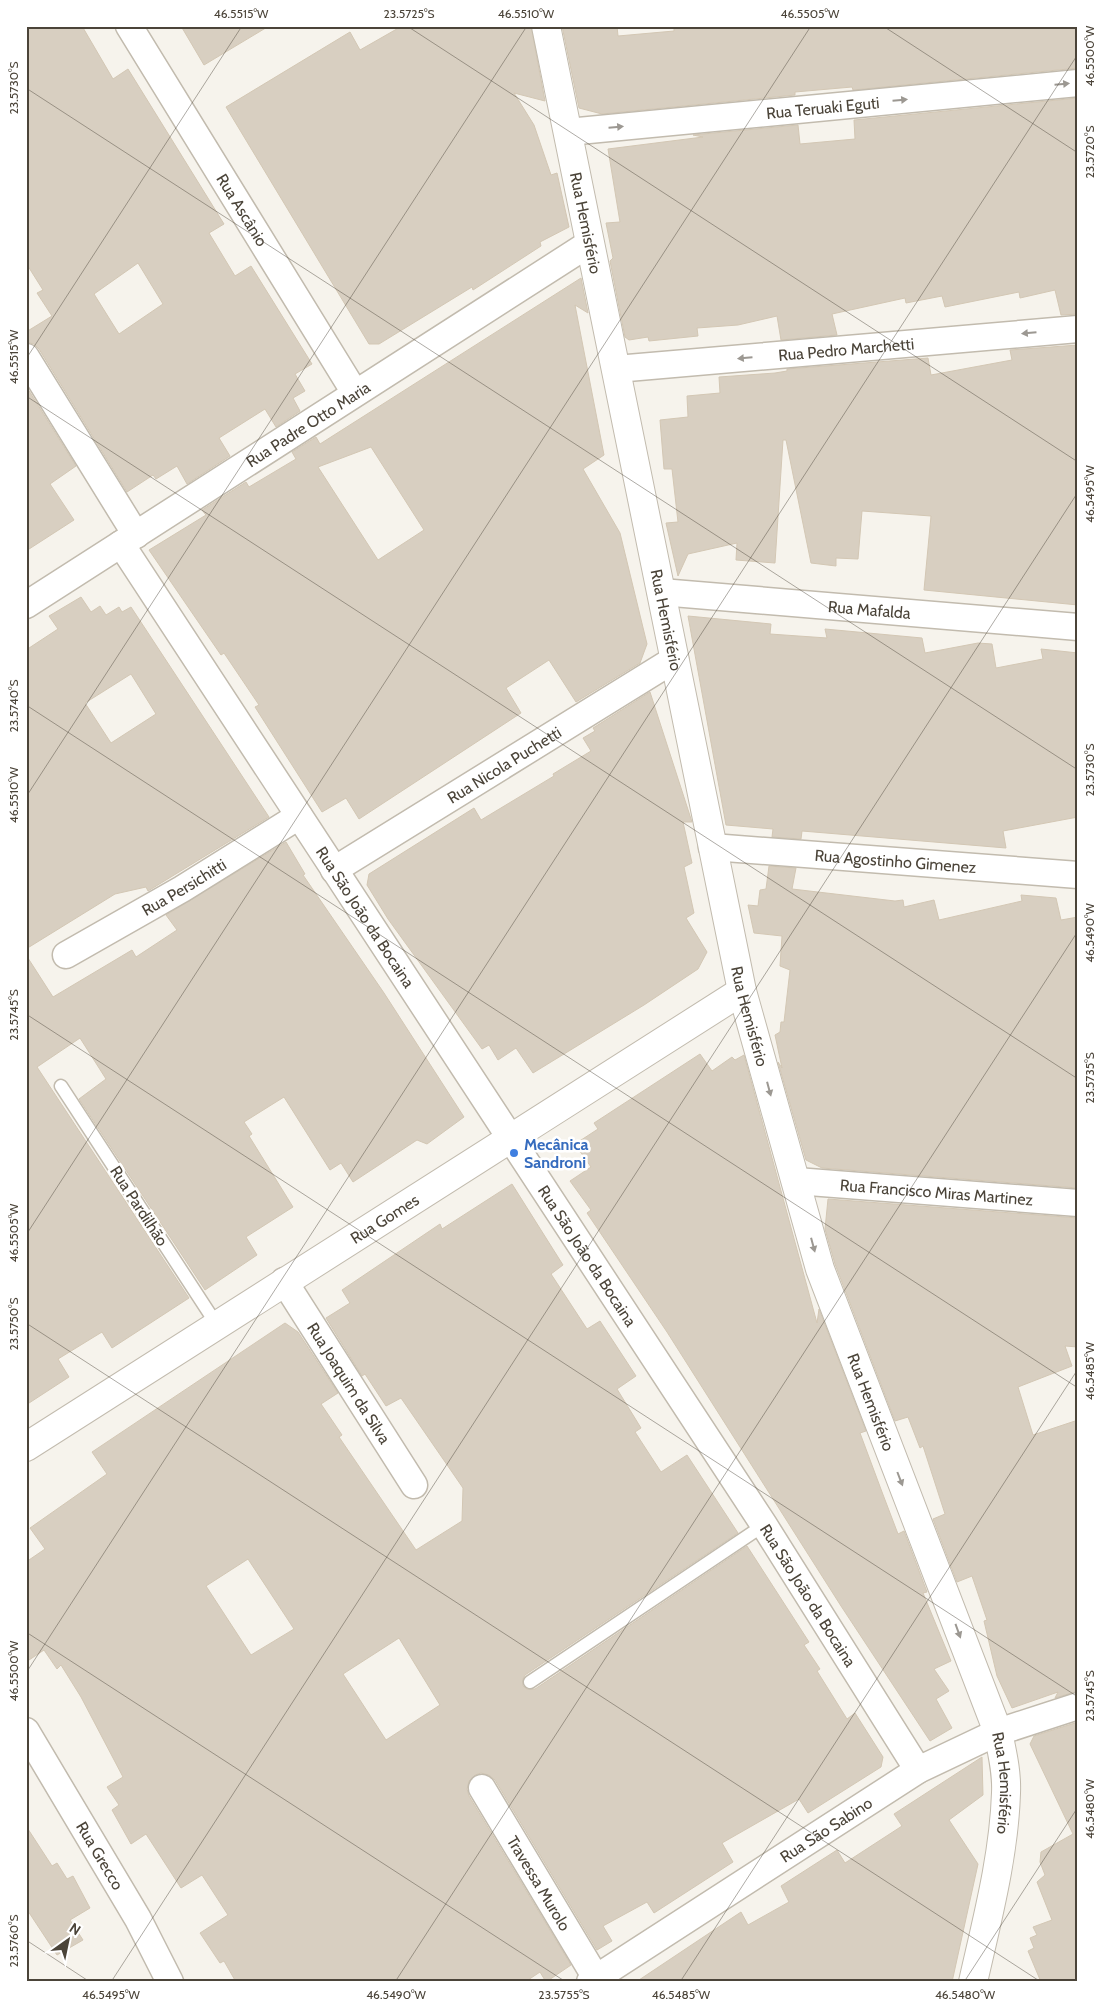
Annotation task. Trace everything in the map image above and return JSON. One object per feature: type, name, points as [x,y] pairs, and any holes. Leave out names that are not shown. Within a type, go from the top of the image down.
[{"type":"street","name":"Rua Ascânio","points":[[129,26],[355,393]]},
{"type":"street","name":"Rua Hemisfério","points":[[546,26],[742,991],[820,1269],[998,1732],[1005,1767],[1006,1792],[999,1853],[973,1982]]},
{"type":"street","name":"Rua Teruaki Eguti","points":[[568,132],[1078,82]]},
{"type":"street","name":"Rua Padre Otto Maria","points":[[26,605],[590,242]]},
{"type":"street","name":"Rua Pedro Marchetti","points":[[616,369],[1078,329]]},
{"type":"street","name":"Rua São João da Bocaina","points":[[26,357],[129,539],[299,816],[764,1525],[918,1770]]},
{"type":"street","name":"Rua Mafalda","points":[[661,592],[1078,627]]},
{"type":"street","name":"Rua Nicola Puchetti","points":[[334,870],[675,659]]},
{"type":"street","name":"Rua Persichitti","points":[[66,955],[182,889],[299,816]]},
{"type":"street","name":"Rua Agostinho Gimenez","points":[[712,847],[1078,874]]},
{"type":"street","name":"Rua Gomes","points":[[26,1447],[742,991]]},
{"type":"street","name":"Rua Francisco Miras Martinez","points":[[796,1181],[1078,1203]]},
{"type":"street","name":"Rua Joaquim da Silva","points":[[284,1281],[414,1485]]},
{"type":"street","name":"Rua São Sabino","points":[[593,1980],[918,1770],[998,1732],[1078,1706]]},
{"type":"street","name":"Rua Grecco","points":[[26,1731],[138,1919],[169,1981]]},
{"type":"street","name":"Travessa Murolo","points":[[482,1788],[593,1980]]},
{"type":"lane","name":"Rua Pardilhão","points":[[62,1086],[217,1325]]},
{"type":"lane","points":[[530,1682],[764,1525]]},
{"type":"building","points":[[26,26],[82,26],[113,79],[128,69],[224,224],[209,233],[235,276],[251,266],[312,364],[295,374],[305,391],[293,398],[300,411],[276,427],[265,409],[219,438],[230,456],[187,484],[177,466],[156,479],[153,475],[127,492],[39,349],[34,344],[26,342],[26,332],[52,316],[37,293],[43,290],[26,263]],"holes":[[[138,263],[163,304],[119,334],[94,294]]]},
{"type":"building","points":[[181,26],[269,26],[204,65]]},
{"type":"building","points":[[402,26],[531,26],[545,101],[514,93],[534,125],[551,175],[557,173],[569,227],[540,242],[541,246],[473,290],[472,287],[379,344],[369,344],[226,107],[350,32],[360,50]]},
{"type":"building","points":[[562,26],[617,26],[618,36],[674,31],[674,26],[1078,26],[1078,68],[853,90],[852,87],[795,92],[795,95],[602,114],[579,108]]},
{"type":"building","points":[[1078,98],[1078,314],[1061,315],[1055,290],[1020,298],[1019,292],[945,307],[942,296],[906,303],[905,298],[832,314],[837,335],[781,340],[777,316],[738,325],[697,328],[698,336],[649,341],[648,337],[629,340],[625,337],[610,261],[613,258],[606,223],[620,222],[608,149],[703,137],[693,135],[798,125],[800,144],[855,139],[854,120]]},
{"type":"building","points":[[581,278],[588,313],[575,305],[604,455],[583,469],[620,533],[647,644],[640,663],[576,702],[549,660],[506,688],[521,713],[359,819],[346,798],[322,812],[255,707],[259,705],[224,653],[221,655],[149,550],[206,515],[202,510],[246,482],[249,487],[296,459],[292,452],[316,437],[320,444]],"holes":[[[371,447],[424,530],[378,560],[318,467]]]},
{"type":"building","points":[[1078,345],[1078,605],[924,590],[931,516],[862,511],[858,559],[836,558],[836,566],[811,563],[786,440],[783,440],[775,563],[736,560],[737,543],[688,554],[678,576],[666,523],[678,522],[672,469],[664,469],[660,420],[688,417],[687,396],[720,393],[719,377],[775,373],[787,371],[787,369],[928,358],[931,375],[1012,360],[1010,350]]},
{"type":"building","points":[[26,386],[76,466],[50,484],[74,520],[26,551]]},
{"type":"building","points":[[81,597],[91,612],[100,606],[106,615],[119,607],[122,612],[131,607],[269,817],[148,891],[146,887],[115,894],[26,949],[26,650],[58,629],[49,616]],"holes":[[[131,674],[156,714],[111,743],[85,703]]]},
{"type":"building","points":[[688,616],[771,624],[770,634],[827,638],[825,629],[922,638],[925,653],[978,643],[992,644],[996,668],[1043,659],[1041,649],[1078,653],[1078,817],[1003,831],[1006,848],[802,831],[801,839],[772,837],[773,829],[726,825]]},
{"type":"building","points":[[650,692],[692,822],[683,822],[692,863],[684,867],[694,913],[686,918],[707,952],[698,969],[644,1005],[533,1073],[516,1048],[498,1060],[489,1045],[482,1049],[388,919],[367,885],[369,874],[474,808],[481,820],[554,776],[553,774],[591,751],[583,738],[595,731],[593,728]]},
{"type":"building","points":[[286,842],[305,874],[303,875],[384,993],[464,1117],[427,1144],[417,1140],[353,1182],[341,1163],[330,1170],[284,1097],[244,1122],[252,1134],[249,1136],[293,1207],[246,1237],[257,1255],[205,1290],[79,1099],[106,1079],[80,1038],[37,1067],[189,1298],[112,1348],[102,1332],[58,1359],[69,1377],[26,1405],[26,955],[53,997],[132,950],[136,957],[177,930],[166,915]]},
{"type":"building","points":[[769,866],[796,868],[792,889],[895,901],[903,900],[904,907],[934,900],[939,920],[1022,901],[1021,895],[1056,898],[1061,920],[1078,917],[1078,1188],[822,1168],[806,1160],[778,1062],[782,1068],[775,1035],[780,1032],[781,1022],[784,1022],[790,970],[780,966],[782,936],[754,933],[748,905],[758,906],[760,890],[766,889]]},
{"type":"building","points":[[700,1054],[712,1071],[732,1057],[735,1060],[744,1055],[817,1323],[819,1309],[866,1431],[860,1433],[882,1492],[898,1534],[904,1531],[927,1592],[923,1593],[951,1661],[934,1669],[949,1691],[936,1699],[952,1728],[930,1741],[841,1606],[667,1332],[587,1213],[591,1210],[570,1181],[591,1167],[575,1144],[598,1129],[594,1123]]},
{"type":"building","points":[[512,1184],[563,1265],[551,1274],[587,1329],[600,1321],[636,1376],[617,1389],[641,1428],[635,1432],[661,1472],[687,1455],[738,1533],[525,1675],[523,1686],[527,1689],[535,1689],[747,1546],[809,1642],[804,1645],[820,1669],[817,1671],[847,1719],[855,1713],[883,1757],[881,1767],[808,1813],[799,1799],[722,1843],[733,1862],[654,1913],[647,1902],[603,1926],[612,1941],[597,1950],[495,1780],[489,1775],[481,1773],[475,1775],[469,1781],[467,1789],[469,1796],[571,1965],[546,1982],[540,1972],[525,1982],[236,1982],[224,1961],[220,1963],[200,1933],[228,1915],[202,1875],[181,1888],[146,1834],[131,1844],[112,1810],[119,1805],[107,1787],[123,1777],[81,1697],[61,1665],[57,1669],[44,1650],[26,1662],[26,1562],[45,1549],[30,1528],[107,1474],[92,1452],[285,1323],[298,1332],[338,1393],[321,1404],[342,1435],[339,1437],[416,1550],[462,1521],[463,1488],[401,1398],[386,1406],[365,1374],[362,1376],[326,1318],[350,1303],[342,1290],[440,1224],[442,1229]],"holes":[[[248,1559],[294,1629],[251,1655],[206,1586]],[[399,1638],[440,1705],[386,1740],[343,1674]]]},
{"type":"building","points":[[828,1199],[1078,1218],[1078,1347],[1065,1346],[1072,1366],[1018,1387],[1033,1435],[1078,1420],[1078,1691],[1055,1698],[1058,1692],[1012,1708],[997,1676],[984,1621],[987,1620],[972,1576],[957,1582],[933,1519],[945,1514],[923,1446],[920,1448],[908,1417],[895,1421],[835,1264],[825,1229]]},
{"type":"building","points":[[1078,1722],[1078,1982],[1041,1982],[1028,1951],[1034,1948],[1030,1938],[1037,1935],[1033,1927],[1052,1920],[1037,1882],[1045,1875],[1040,1862],[1041,1852],[1073,1834],[1030,1744],[1034,1736]]},
{"type":"building","points":[[982,1757],[983,1795],[949,1820],[978,1864],[952,1982],[636,1982],[741,1912],[748,1925],[789,1902],[781,1886],[837,1850],[845,1863],[902,1826],[894,1814]]},
{"type":"building","points":[[26,1826],[52,1866],[57,1863],[67,1879],[73,1876],[90,1908],[70,1920],[83,1940],[57,1955],[26,1908]]},
{"type":"place","name":"Mecânica Sandroni","points":[[514,1153]]}]
